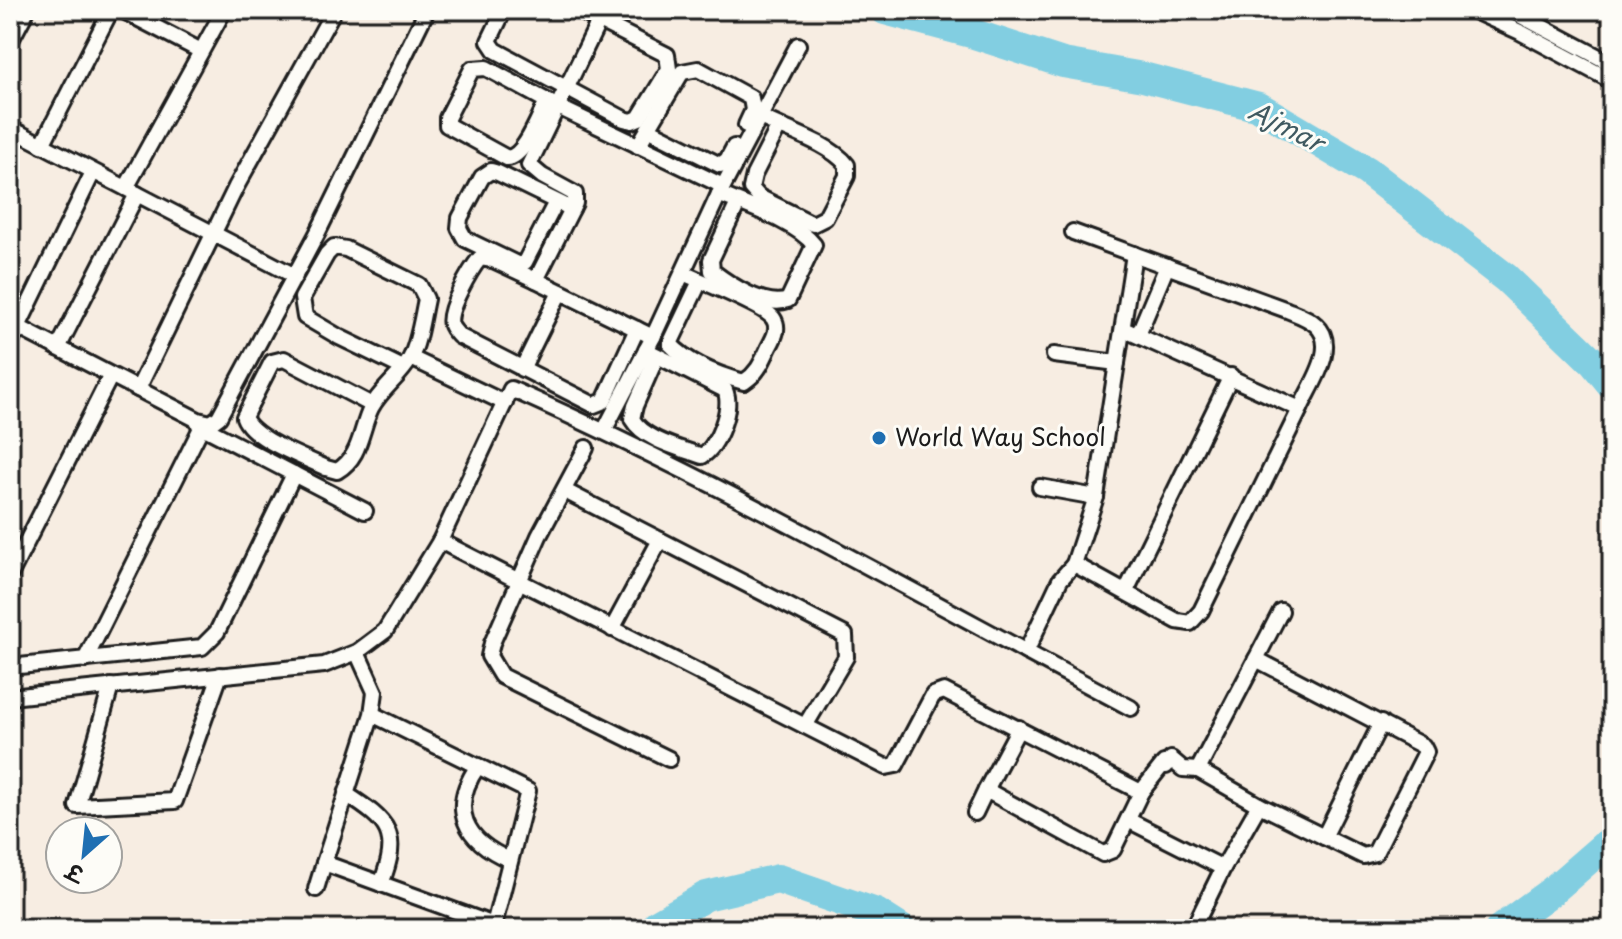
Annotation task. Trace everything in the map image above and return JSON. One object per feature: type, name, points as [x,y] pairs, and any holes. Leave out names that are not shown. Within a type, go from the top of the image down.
[{"type":"street","points":[[10,42],[27,10]]},
{"type":"street","points":[[42,145],[111,10]]},
{"type":"street","points":[[122,10],[201,51]]},
{"type":"street","points":[[58,348],[132,191],[224,10]]},
{"type":"street","points":[[138,389],[213,234],[334,10]]},
{"type":"street","points":[[13,330],[58,348],[198,420],[211,423],[219,417],[324,220],[427,10]]},
{"type":"street","points":[[504,10],[489,41],[495,50],[565,89],[632,121],[639,118],[669,69],[667,55],[578,10]]},
{"type":"street","points":[[1472,10],[1523,25],[1612,64]]},
{"type":"street","points":[[1510,10],[1523,25],[1612,81]]},
{"type":"street","points":[[599,21],[565,89],[552,104],[514,158],[507,158],[447,125],[447,118],[472,69],[479,67],[486,68],[552,104],[638,146],[721,190],[738,203],[806,234],[814,245],[788,300],[777,304],[748,292],[712,271],[711,260],[738,203]]},
{"type":"street","points":[[637,329],[604,401],[594,405],[459,336],[451,326],[451,314],[472,268],[480,258],[493,260],[637,329],[652,347],[725,390],[729,406],[725,420],[707,453],[702,456],[655,437],[636,426],[632,419],[652,347],[683,273],[721,190],[798,45]]},
{"type":"street","points":[[638,146],[648,129],[682,72],[698,69],[751,98],[753,110],[727,160],[720,165],[648,129]]},
{"type":"street","points":[[536,280],[572,209],[575,194],[529,165],[552,104]]},
{"type":"street","points":[[760,117],[779,126],[830,151],[847,165],[847,176],[825,218],[819,222],[813,224],[759,197],[751,188],[754,175],[779,126]]},
{"type":"street","points":[[10,129],[295,276]]},
{"type":"street","points":[[556,202],[525,262],[519,265],[465,239],[459,228],[460,218],[482,177],[491,171],[572,209]]},
{"type":"street","points":[[13,330],[93,172]]},
{"type":"street","points":[[1073,232],[1287,310],[1314,322],[1324,333],[1327,344],[1300,409],[1201,611],[1190,623],[1177,621],[1074,564]]},
{"type":"street","points":[[372,405],[284,359],[272,362],[244,417],[247,425],[261,436],[337,471],[356,454],[372,405],[407,363],[426,299],[419,285],[346,249],[334,247],[302,298],[305,317],[339,337],[407,363],[505,403]]},
{"type":"street","points":[[1026,652],[1060,580],[1074,564],[1096,497],[1134,254]]},
{"type":"street","points":[[1138,335],[1167,266]]},
{"type":"street","points":[[683,273],[762,310],[774,319],[777,332],[756,374],[744,382],[720,376],[679,353],[670,344],[700,281]]},
{"type":"street","points":[[522,369],[560,292]]},
{"type":"street","points":[[1123,329],[1300,409]]},
{"type":"street","points":[[13,330],[365,511]]},
{"type":"street","points":[[604,431],[652,347]]},
{"type":"street","points":[[1054,355],[1117,363]]},
{"type":"street","points":[[1126,591],[1231,376]]},
{"type":"street","points":[[10,575],[109,379]]},
{"type":"street","points":[[10,697],[324,665],[357,652],[385,631],[440,541],[511,389],[604,431],[939,604],[1131,708]]},
{"type":"street","points":[[85,660],[202,426]]},
{"type":"street","points":[[586,448],[539,536],[489,656],[501,676],[669,759]]},
{"type":"street","points":[[10,667],[202,647],[217,632],[294,474]]},
{"type":"street","points":[[1040,487],[1096,497]]},
{"type":"street","points":[[565,491],[845,635],[846,657],[805,726]]},
{"type":"street","points":[[612,629],[660,540]]},
{"type":"street","points":[[440,541],[886,767],[896,765],[933,695],[944,691],[1141,792]]},
{"type":"street","points":[[1198,770],[1281,611]]},
{"type":"street","points":[[316,889],[372,714],[375,692],[357,652]]},
{"type":"street","points":[[986,790],[1103,854],[1113,850],[1141,792],[1164,763],[1166,766],[1171,759],[1183,769],[1198,770],[1259,805],[1363,856],[1375,853],[1426,752],[1423,746],[1256,659]]},
{"type":"street","points":[[111,686],[77,806],[175,801],[220,675]]},
{"type":"street","points":[[324,863],[493,927],[528,791],[372,714]]},
{"type":"street","points":[[1324,837],[1381,723]]},
{"type":"street","points":[[975,813],[1019,728]]},
{"type":"street","points":[[478,766],[467,781],[462,797],[466,822],[479,842],[510,860]]},
{"type":"street","points":[[346,794],[382,820],[389,836],[392,856],[381,884]]},
{"type":"street","points":[[1193,929],[1259,805]]},
{"type":"street","points":[[1128,820],[1223,868]]},
{"type":"waterway","name":"Ajmar","points":[[885,10],[971,33],[1063,63],[1143,77],[1259,107],[1367,171],[1506,278],[1594,363],[1612,385]]},
{"type":"waterway","name":"Ajmar","points":[[1500,929],[1552,891],[1612,839]]},
{"type":"waterway","name":"Ajmar","points":[[654,929],[657,924],[706,896],[778,879],[876,913],[901,929]]},
{"type":"place","name":"World Way School","points":[[879,438]]}]
